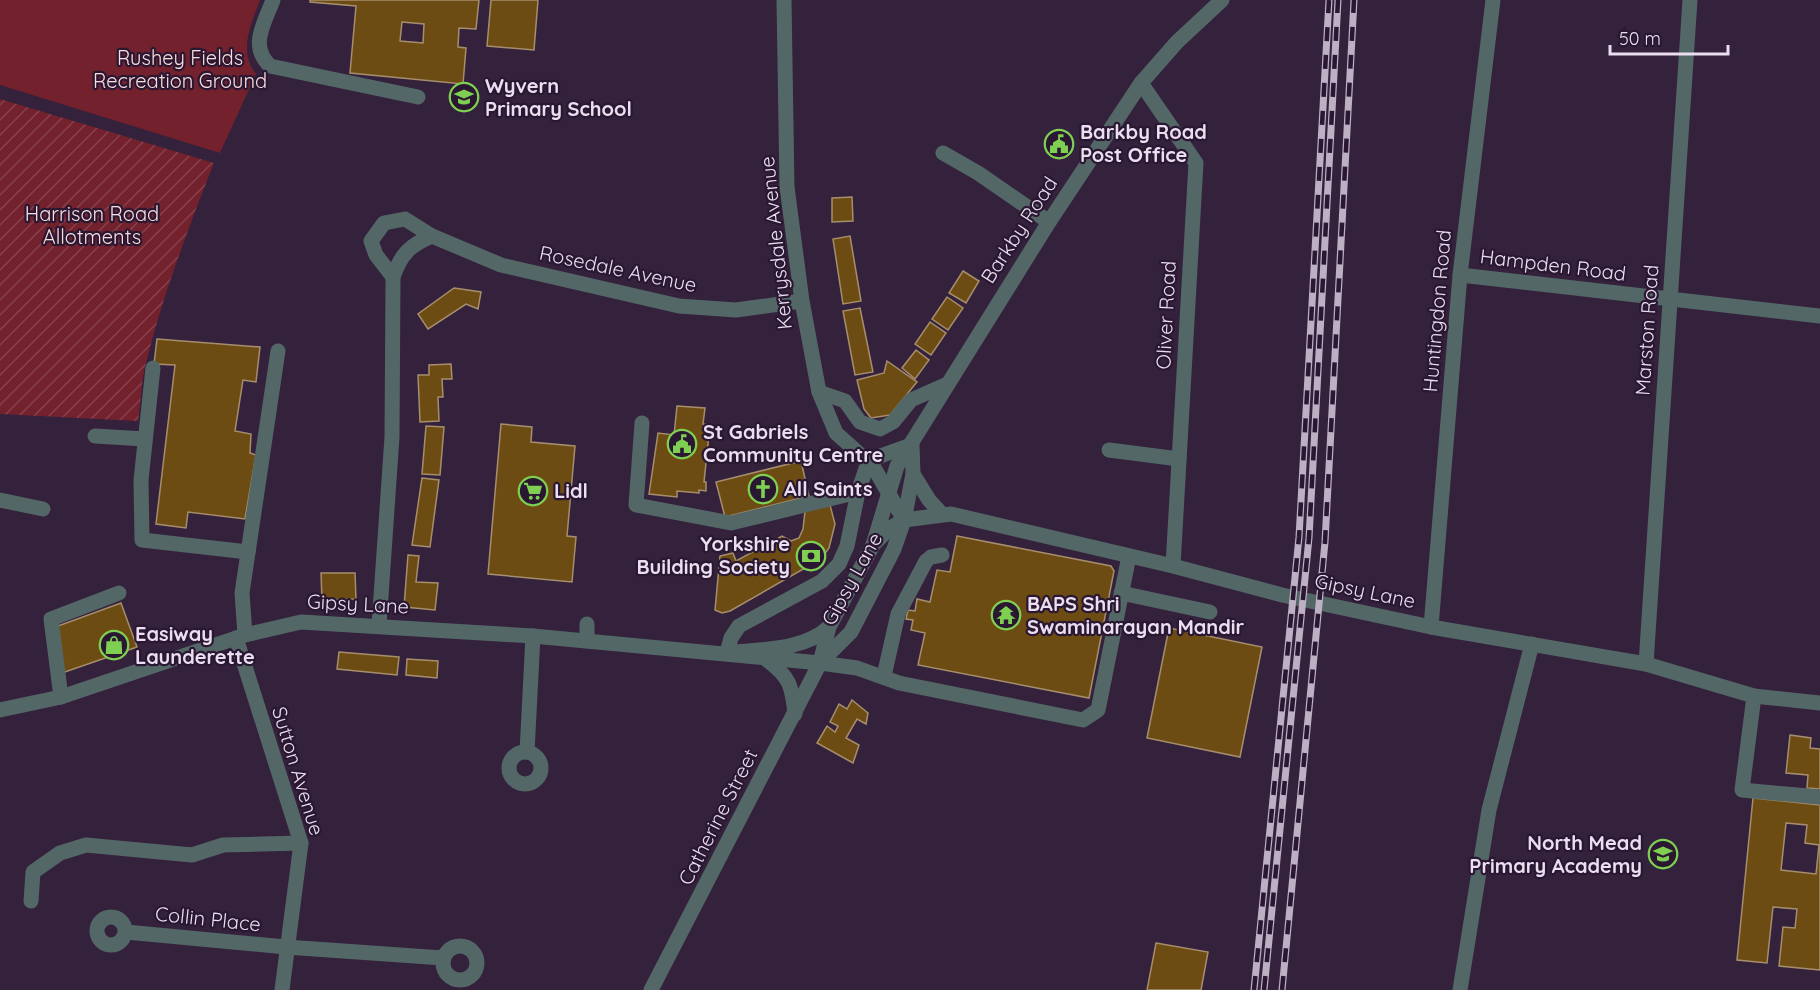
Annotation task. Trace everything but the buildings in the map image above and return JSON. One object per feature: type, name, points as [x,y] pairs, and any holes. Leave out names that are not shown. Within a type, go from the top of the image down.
[{"type":"street","points":[[273,0],[257,44],[262,59],[270,66],[418,97]]},
{"type":"street","name":"Kerrysdale Avenue","points":[[784,0],[787,187],[802,301],[819,392],[836,433],[854,452],[869,460],[904,520]]},
{"type":"street","name":"Barkby Road","points":[[873,545],[897,466],[912,445],[945,385],[1049,222],[1141,83],[1177,42],[1221,0]]},
{"type":"street","name":"Huntingdon Road","points":[[1431,627],[1460,275],[1493,0]]},
{"type":"street","name":"Marston Road","points":[[1646,664],[1690,0]]},
{"type":"street","name":"Oliver Road","points":[[1141,83],[1196,163],[1173,566]]},
{"type":"street","points":[[943,153],[978,173],[1049,222]]},
{"type":"street","name":"Rosedale Avenue","points":[[393,277],[376,255],[371,241],[384,223],[405,219],[432,237],[501,265],[679,306],[736,310],[802,301]]},
{"type":"street","points":[[379,626],[392,437],[393,277],[398,264],[413,244],[432,237]]},
{"type":"street","name":"Hampden Road","points":[[1460,275],[1820,316]]},
{"type":"street","name":"Sutton Avenue","points":[[278,351],[242,593],[240,637],[301,843],[282,990]]},
{"type":"street","points":[[153,368],[141,480],[142,540],[248,552]]},
{"type":"street","points":[[819,392],[845,401],[860,422],[879,429],[893,422],[911,400],[945,385]]},
{"type":"street","points":[[642,423],[636,505],[730,523],[858,492]]},
{"type":"street","points":[[95,436],[144,439]]},
{"type":"street","points":[[727,653],[731,638],[739,626],[822,581],[839,564],[847,546],[858,492],[869,460],[912,445],[913,474],[904,520]]},
{"type":"street","points":[[1109,450],[1179,459]]},
{"type":"street","points":[[913,474],[929,500],[942,514]]},
{"type":"street","points":[[0,500],[43,509]]},
{"type":"street","name":"Gipsy Lane","points":[[727,653],[807,642],[828,627],[873,545],[881,536],[904,520],[942,514],[1173,566],[1282,595],[1431,627],[1646,664],[1754,696],[1820,703]]},
{"type":"street","name":"Gipsy Lane","points":[[0,710],[61,697],[240,637],[301,622],[533,636],[727,653],[766,660],[820,663],[851,632],[894,549],[904,520]]},
{"type":"street","points":[[884,676],[898,614],[926,561],[942,555]]},
{"type":"street","points":[[828,627],[820,663],[857,668],[899,683],[1083,720],[1098,710],[1129,556]]},
{"type":"street","points":[[61,697],[51,619],[119,593]]},
{"type":"street","points":[[1121,593],[1210,612]]},
{"type":"street","points":[[587,641],[588,624]]},
{"type":"street","points":[[527,752],[533,636]]},
{"type":"street","points":[[1460,990],[1489,810],[1532,644]]},
{"type":"street","points":[[766,660],[783,672],[788,680],[792,688],[795,714]]},
{"type":"street","name":"Catherine Street","points":[[651,990],[820,663]]},
{"type":"street","points":[[1754,696],[1742,790],[1820,797]]},
{"type":"street","points":[[31,901],[33,872],[44,862],[86,845],[192,855],[223,846],[301,843]]},
{"type":"street","name":"Collin Place","points":[[126,932],[286,948],[443,958]]},
{"type":"green space","name":"Rushey Fields Recreation Ground","points":[[0,0],[260,0],[250,28],[247,47],[251,65],[256,74],[220,153],[0,85]]},
{"type":"green space","name":"Harrison Road Allotments","points":[[0,99],[214,163],[159,315],[144,373],[138,421],[0,414]]},
{"type":"railway","points":[[1254,990],[1299,537],[1329,0]]},
{"type":"railway","points":[[1264,990],[1309,538],[1338,0]]},
{"type":"railway","points":[[1282,990],[1325,542],[1354,0]]},
{"type":"place","name":"Wyvern Primary School","points":[[464,97]]},
{"type":"place","name":"Barkby Road Post Office","points":[[1059,144]]},
{"type":"place","name":"St Gabriels Community Centre","points":[[682,444]]},
{"type":"place","name":"All Saints","points":[[763,489]]},
{"type":"place","name":"Lidl","points":[[533,491]]},
{"type":"place","name":"Yorkshire Building Society","points":[[811,556]]},
{"type":"place","name":"BAPS Shri Swaminarayan Mandir","points":[[1006,615]]},
{"type":"place","name":"Easiway Launderette","points":[[114,645]]},
{"type":"place","name":"North Mead Primary Academy","points":[[1663,854]]}]
